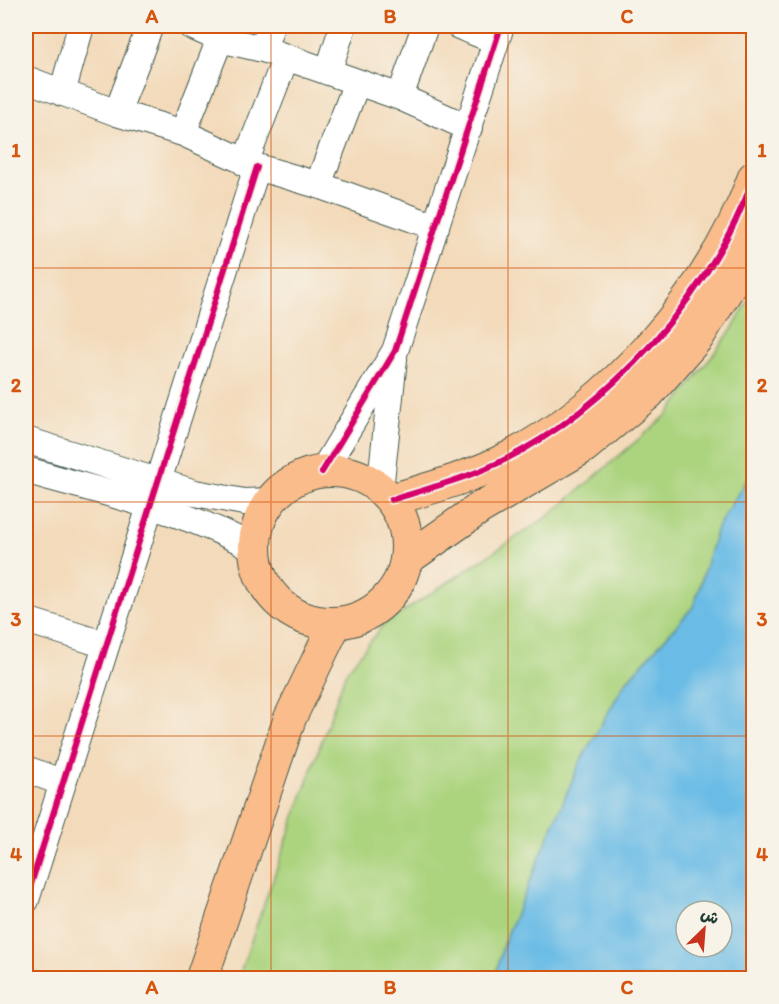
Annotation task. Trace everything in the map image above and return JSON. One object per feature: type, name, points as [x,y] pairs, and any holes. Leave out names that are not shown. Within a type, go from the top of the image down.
[{"type":"main road","points":[[386,495],[469,476],[500,462],[585,407],[624,373],[663,330],[696,286],[725,239],[753,177]]},
{"type":"main road","points":[[406,560],[480,508],[584,447],[648,394],[698,337],[753,246]]},
{"type":"main road","points":[[322,472],[353,475],[386,495],[402,518],[407,539],[406,560],[401,579],[390,596],[376,609],[359,618],[335,624],[306,619],[277,602],[261,577],[255,549],[261,516],[270,501],[293,482],[322,472]]},
{"type":"main road","points":[[202,978],[290,718],[335,624]]},
{"type":"street","points":[[62,93],[81,26]]},
{"type":"street","points":[[117,113],[150,26]]},
{"type":"street","points":[[195,26],[220,39],[273,44],[328,72],[400,97],[469,128]]},
{"type":"street","points":[[328,72],[343,26]]},
{"type":"street","points":[[400,97],[425,26]]},
{"type":"street","points":[[322,472],[395,351],[499,33],[459,26]]},
{"type":"street","points":[[183,133],[220,39]]},
{"type":"street","points":[[26,900],[158,481],[251,165],[273,44]]},
{"type":"street","points":[[26,79],[117,113],[183,133],[251,165],[318,185],[436,227]]},
{"type":"street","points":[[318,185],[357,82]]},
{"type":"street","points":[[386,495],[395,351]]},
{"type":"street","points":[[26,440],[218,499],[270,501]]},
{"type":"street","points":[[26,470],[207,525],[255,549]]},
{"type":"street","points":[[26,620],[106,645]]},
{"type":"street","points":[[26,769],[63,783]]},
{"type":"green space","points":[[753,291],[753,473],[717,528],[694,606],[625,683],[580,762],[503,945],[495,978],[238,978],[346,672],[383,625],[550,515],[668,414],[733,328]]},
{"type":"water","points":[[753,473],[753,978],[495,978],[503,945],[580,762],[625,683],[694,606],[717,528]]},
{"type":"cycle path","points":[[322,472],[395,351],[501,26]]},
{"type":"cycle path","points":[[26,900],[257,167]]},
{"type":"cycle path","points":[[391,500],[459,479],[498,463],[539,440],[579,412],[617,379],[652,343],[684,304],[712,263],[736,220],[754,177]]}]
